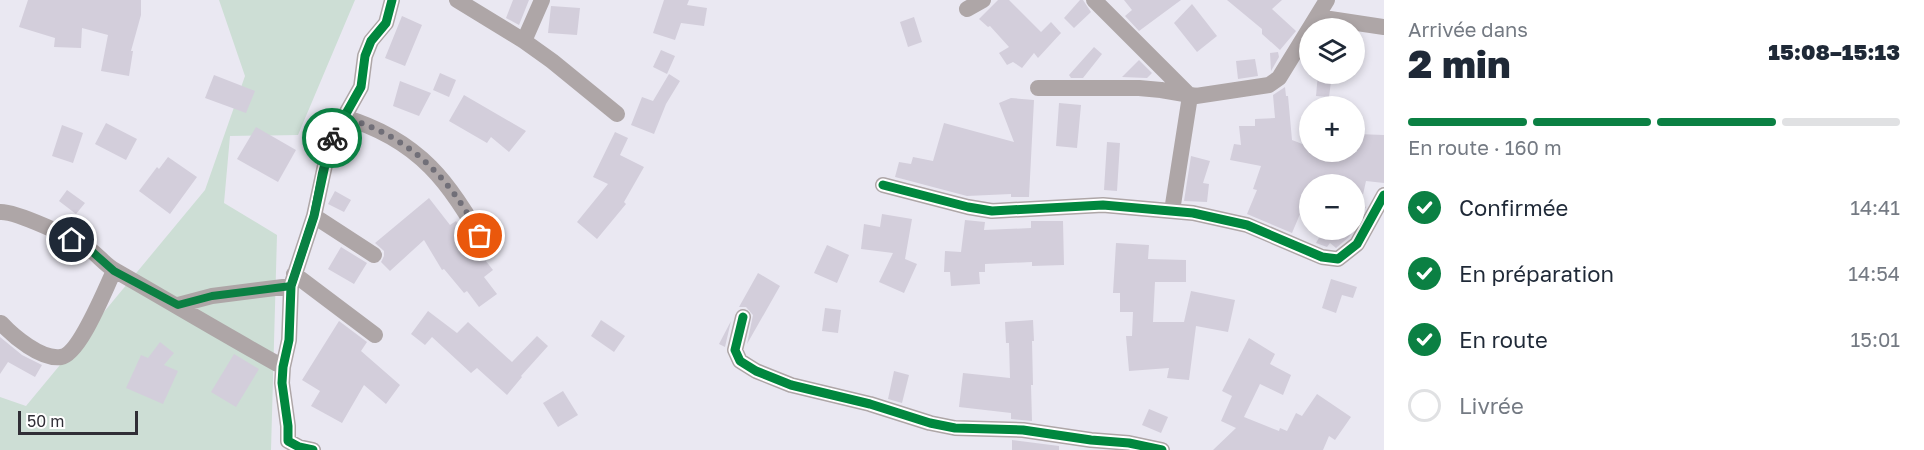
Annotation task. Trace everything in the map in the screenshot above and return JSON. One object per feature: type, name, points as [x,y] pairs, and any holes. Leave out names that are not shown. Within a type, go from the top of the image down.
[{"type":"street","points":[[313,450],[287,445],[288,426],[282,383],[289,340],[292,280],[314,216],[330,142],[361,87],[365,56],[371,41],[386,23],[392,0]]},
{"type":"street","points":[[458,0],[524,40],[616,114]]},
{"type":"street","points":[[524,40],[542,0]]},
{"type":"street","points":[[967,9],[983,0]]},
{"type":"street","points":[[1094,0],[1190,96]]},
{"type":"street","points":[[1038,88],[1139,88],[1190,96],[1269,85],[1280,78],[1327,0]]},
{"type":"street","points":[[1317,17],[1384,27]]},
{"type":"street","points":[[1172,211],[1190,96]]},
{"type":"street","points":[[343,117],[361,122],[386,134],[418,154],[458,198],[488,250]]},
{"type":"street","points":[[883,184],[968,207],[992,211],[1103,205],[1172,211],[1234,221],[1322,257],[1338,259],[1357,244],[1384,195]]},
{"type":"street","points":[[0,212],[25,217],[88,248],[114,271],[178,305],[283,367]]},
{"type":"street","points":[[314,216],[374,255]]},
{"type":"street","points":[[1,323],[16,338],[40,352],[60,357],[68,354],[90,324],[114,271]]},
{"type":"street","points":[[178,305],[292,280],[375,335]]},
{"type":"street","points":[[744,317],[735,350],[740,361],[756,371],[792,385],[955,428],[1023,430],[1129,443],[1162,450]]},
{"type":"shaded area","points":[[219,0],[355,0],[298,135],[230,136],[224,203],[277,235],[271,450],[0,450],[0,397],[26,406],[205,190],[245,76]]},
{"type":"building","points":[[28,0],[141,0],[141,15],[131,51],[133,51],[129,76],[101,71],[108,35],[82,28],[81,48],[54,47],[55,38],[19,27]]},
{"type":"building","points":[[513,0],[529,0],[519,25],[506,18]]},
{"type":"building","points":[[664,0],[689,0],[687,5],[707,8],[704,26],[681,23],[675,40],[653,33]]},
{"type":"building","points":[[998,0],[1009,0],[1041,32],[1051,22],[1061,33],[1038,58],[1034,53],[1022,68],[1013,62],[1007,65],[999,53],[1009,47],[990,26],[988,27],[979,19]]},
{"type":"building","points":[[1080,0],[1083,0],[1091,12],[1074,28],[1064,18]]},
{"type":"building","points":[[1124,0],[1181,0],[1139,31],[1125,16],[1132,10]]},
{"type":"building","points":[[1227,0],[1282,0],[1272,9],[1296,31],[1280,50],[1262,34],[1262,29]]},
{"type":"building","points":[[1192,4],[1217,36],[1197,52],[1174,23]]},
{"type":"building","points":[[551,6],[580,8],[577,35],[548,33]]},
{"type":"building","points":[[402,16],[422,25],[405,66],[385,58]]},
{"type":"building","points":[[914,17],[922,42],[908,47],[900,22]]},
{"type":"building","points":[[1094,47],[1102,54],[1083,78],[1071,78],[1069,75]]},
{"type":"building","points":[[661,50],[675,56],[667,74],[653,67]]},
{"type":"building","points":[[1278,52],[1279,57],[1271,71],[1270,53]]},
{"type":"building","points":[[1255,59],[1258,76],[1238,79],[1236,61]]},
{"type":"building","points":[[1139,60],[1152,73],[1147,78],[1122,77]]},
{"type":"building","points":[[440,73],[456,80],[449,97],[433,90]]},
{"type":"building","points":[[669,74],[680,81],[666,104],[654,134],[631,125],[642,97],[653,101]]},
{"type":"building","points":[[214,75],[255,91],[246,113],[205,98]]},
{"type":"building","points":[[400,81],[431,93],[419,116],[393,106]]},
{"type":"building","points":[[1317,84],[1331,84],[1329,96],[1316,96]]},
{"type":"building","points":[[1285,87],[1292,140],[1299,143],[1299,162],[1365,162],[1365,134],[1384,135],[1384,183],[1366,181],[1365,186],[1365,174],[1299,174],[1299,216],[1292,233],[1247,214],[1257,190],[1253,189],[1261,166],[1230,160],[1234,144],[1241,145],[1239,126],[1255,126],[1255,119],[1275,118],[1273,95]]},
{"type":"building","points":[[464,95],[526,131],[509,152],[491,137],[487,143],[449,121]]},
{"type":"building","points":[[1011,98],[1034,100],[1029,197],[1011,197],[1011,194],[967,196],[895,177],[899,162],[911,164],[913,157],[933,161],[944,123],[1014,142],[999,103]]},
{"type":"building","points":[[1059,103],[1081,105],[1077,148],[1056,146]]},
{"type":"building","points":[[106,123],[137,139],[126,160],[95,144]]},
{"type":"building","points":[[62,125],[83,133],[73,163],[52,156]]},
{"type":"building","points":[[256,127],[296,150],[278,182],[237,159]]},
{"type":"building","points":[[615,132],[628,138],[620,155],[644,167],[624,202],[626,204],[597,239],[577,222],[608,184],[593,177]]},
{"type":"building","points":[[1107,142],[1120,143],[1117,191],[1104,190]]},
{"type":"building","points":[[1191,156],[1210,161],[1203,183],[1209,184],[1207,202],[1184,201]]},
{"type":"building","points":[[168,157],[197,177],[170,214],[139,191],[157,167],[159,169]]},
{"type":"building","points":[[67,190],[85,203],[76,214],[59,201]]},
{"type":"building","points":[[335,191],[351,200],[344,212],[328,204]]},
{"type":"building","points":[[429,198],[450,225],[456,221],[477,254],[493,270],[484,277],[497,294],[479,307],[467,291],[464,293],[444,269],[442,270],[424,240],[390,271],[381,262],[384,251],[375,243]]},
{"type":"building","points":[[882,214],[912,219],[905,259],[917,264],[904,293],[879,282],[893,253],[861,249],[864,224],[880,227]]},
{"type":"building","points":[[965,220],[985,222],[984,230],[1031,228],[1031,221],[1063,221],[1064,265],[1032,266],[1032,262],[985,264],[985,272],[979,272],[980,284],[951,286],[950,272],[944,272],[945,251],[961,252]]},
{"type":"building","points":[[1318,240],[1345,240],[1336,248],[1330,243],[1327,247],[1316,243]]},
{"type":"building","points":[[1116,243],[1149,245],[1148,259],[1186,260],[1186,282],[1155,282],[1153,322],[1184,322],[1191,291],[1235,300],[1228,332],[1196,326],[1189,380],[1167,378],[1169,368],[1129,371],[1126,336],[1132,336],[1133,312],[1120,312],[1120,293],[1113,293]]},
{"type":"building","points":[[827,245],[849,255],[837,283],[814,273]]},
{"type":"building","points":[[341,247],[367,263],[354,284],[328,269]]},
{"type":"building","points":[[758,273],[780,286],[747,344],[753,315],[746,307],[739,307]]},
{"type":"building","points":[[1331,279],[1357,287],[1353,298],[1342,295],[1336,313],[1322,308]]},
{"type":"building","points":[[825,308],[841,310],[838,333],[822,331]]},
{"type":"building","points":[[428,311],[457,333],[468,322],[512,362],[537,336],[548,346],[507,395],[477,368],[471,373],[432,337],[425,345],[411,334]]},
{"type":"building","points":[[601,320],[625,336],[614,352],[591,336]]},
{"type":"building","points":[[1033,320],[1032,421],[1011,419],[1011,413],[959,407],[963,373],[1010,378],[1009,343],[1006,343],[1005,322]]},
{"type":"building","points":[[339,321],[367,342],[361,351],[400,385],[386,404],[364,385],[342,423],[311,406],[320,391],[302,380]]},
{"type":"building","points":[[731,321],[725,347],[719,344]]},
{"type":"building","points":[[0,337],[22,355],[42,365],[35,377],[8,362],[0,374]]},
{"type":"building","points":[[1249,338],[1275,354],[1270,364],[1291,375],[1283,395],[1260,384],[1244,417],[1279,431],[1280,428],[1287,431],[1296,413],[1302,416],[1317,394],[1351,417],[1335,440],[1329,436],[1323,450],[1213,450],[1236,428],[1221,421],[1232,396],[1222,391]]},
{"type":"building","points":[[160,342],[174,353],[164,365],[178,371],[163,404],[126,388],[141,355],[148,358]]},
{"type":"building","points":[[234,354],[259,369],[236,407],[211,392]]},
{"type":"building","points":[[894,371],[909,375],[902,403],[888,399]]},
{"type":"building","points":[[563,391],[578,415],[558,427],[543,403]]},
{"type":"building","points":[[1149,409],[1168,417],[1161,433],[1142,425]]},
{"type":"building","points":[[1012,440],[1059,446],[1059,450],[1012,450]]},
{"type":"cycle path","points":[[313,450],[299,447],[288,441],[282,383],[289,340],[291,286],[314,216],[330,142],[361,87],[365,56],[371,41],[386,23],[392,0]]},
{"type":"cycle path","points":[[883,185],[992,211],[1103,205],[1193,213],[1247,225],[1322,257],[1338,259],[1357,244],[1384,195]]},
{"type":"cycle path","points":[[743,317],[735,350],[740,361],[756,371],[791,385],[955,428],[1023,430],[1129,443],[1162,450]]},
{"type":"way so far","points":[[332,138],[343,117],[361,122],[386,134],[418,154],[458,198],[480,236]]},
{"type":"route","points":[[72,240],[88,248],[114,271],[178,305],[190,304],[212,296],[291,286],[314,216],[322,173],[332,138]]}]
